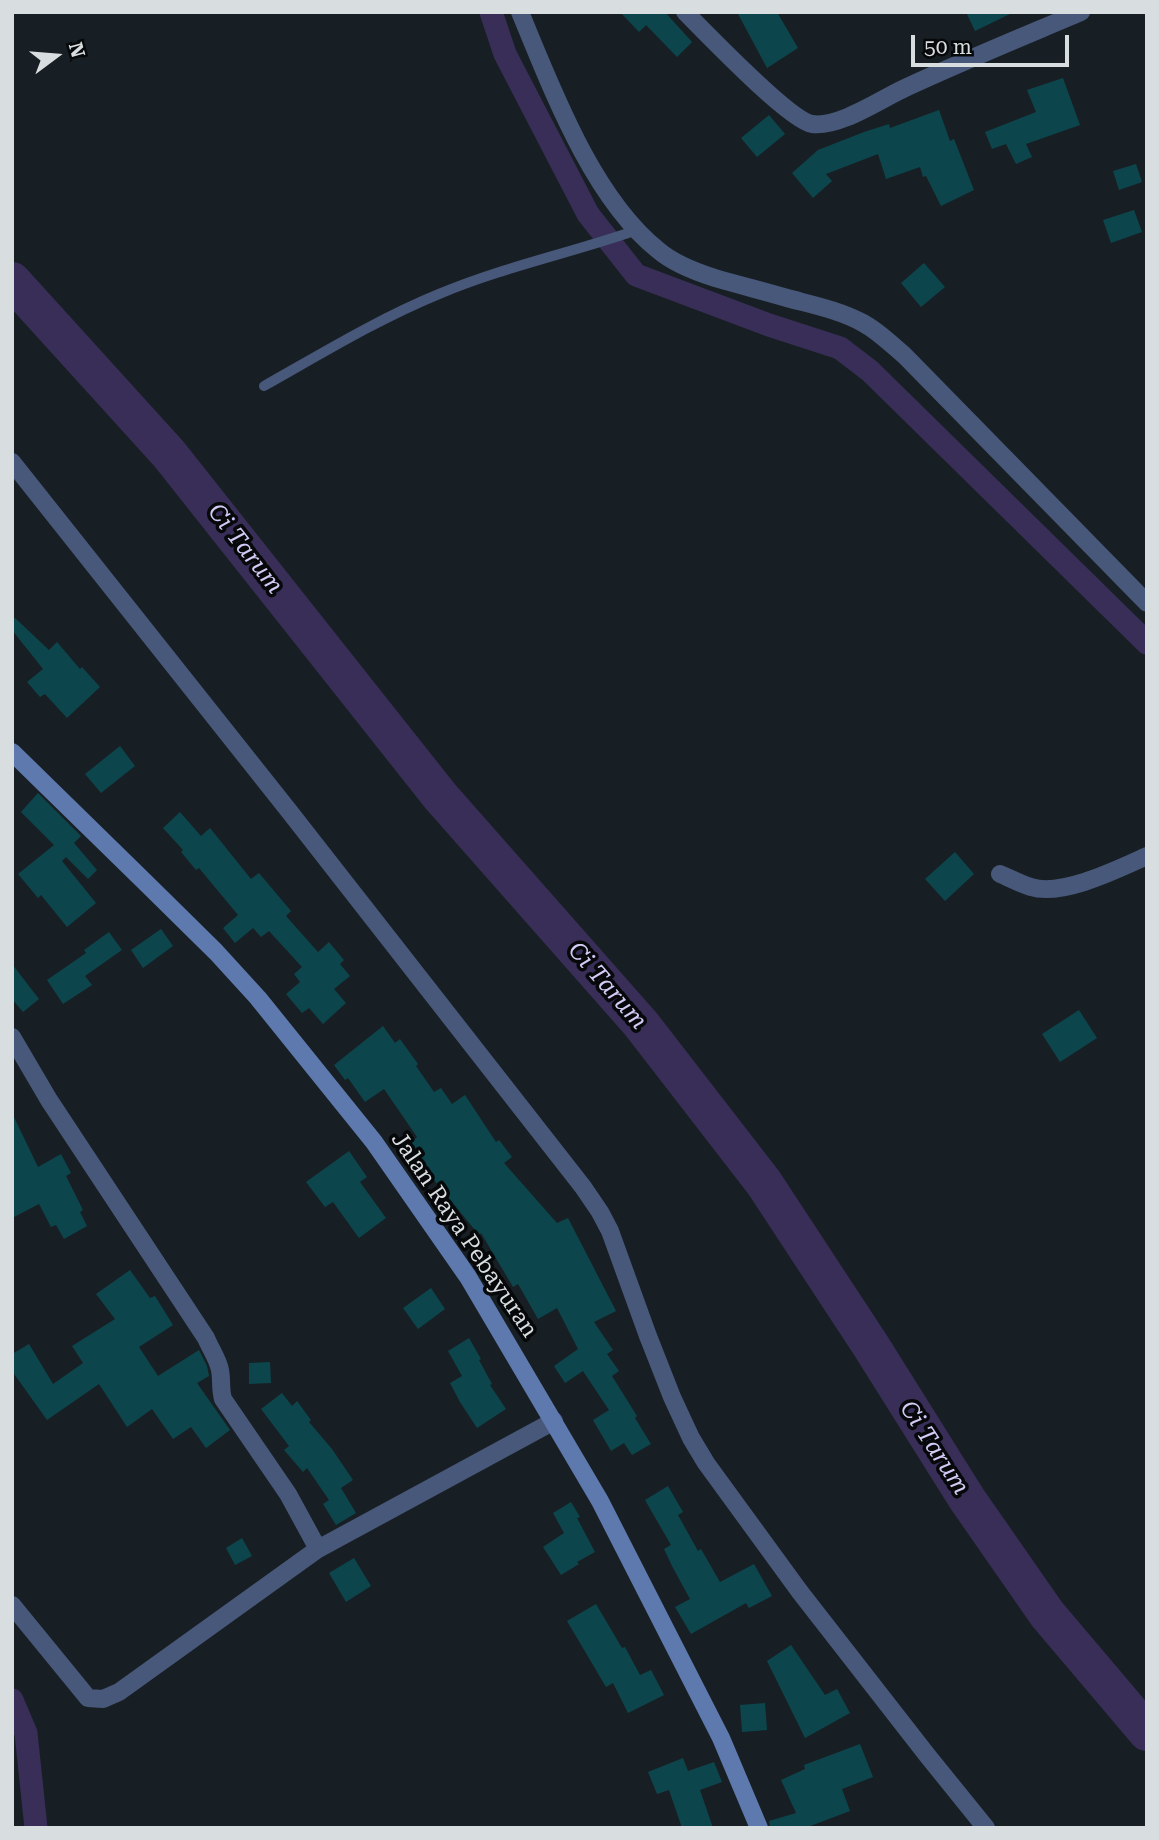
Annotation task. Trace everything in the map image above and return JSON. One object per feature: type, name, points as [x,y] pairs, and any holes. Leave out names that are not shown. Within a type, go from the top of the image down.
[{"type":"main road","name":"Jalan Raya Pebayuran","points":[[12,752],[157,893],[258,998],[374,1142],[468,1277],[600,1501],[721,1738],[759,1828]]},
{"type":"street","points":[[520,12],[589,163],[611,199],[659,251],[712,277],[838,312],[878,332],[905,356],[1147,603]]},
{"type":"street","points":[[685,12],[759,84],[803,121],[811,124],[832,122],[846,117],[905,88],[1081,12]]},
{"type":"street","points":[[12,462],[583,1187],[610,1231],[672,1397],[701,1454],[800,1592],[986,1828]]},
{"type":"street","points":[[1000,873],[1030,887],[1044,890],[1061,888],[1147,856]]},
{"type":"street","points":[[12,1037],[49,1101],[205,1338],[220,1371],[223,1399],[288,1494],[318,1549]]},
{"type":"street","points":[[12,1605],[88,1698],[103,1699],[119,1692],[318,1549],[554,1421]]},
{"type":"lane","points":[[264,386],[408,307],[440,293],[637,230]]},
{"type":"building","points":[[620,12],[665,12],[692,42],[677,57],[646,25],[639,32]]},
{"type":"building","points":[[737,12],[777,12],[798,48],[767,68]]},
{"type":"building","points":[[966,12],[1014,12],[975,31]]},
{"type":"building","points":[[1063,78],[1080,125],[1026,144],[1032,157],[1016,164],[1006,144],[992,149],[985,132],[1036,112],[1027,90]]},
{"type":"building","points":[[939,110],[950,141],[954,139],[974,190],[941,206],[920,167],[886,179],[878,154],[826,174],[832,181],[813,198],[792,173],[818,150],[864,132],[889,124],[890,128]]},
{"type":"building","points":[[769,115],[785,134],[757,157],[741,138]]},
{"type":"building","points":[[1136,164],[1142,182],[1119,190],[1113,171]]},
{"type":"building","points":[[1134,210],[1142,232],[1111,243],[1103,220]]},
{"type":"building","points":[[924,263],[945,287],[921,307],[901,283]]},
{"type":"building","points":[[15,618],[49,650],[57,642],[100,687],[67,718],[45,694],[40,697],[27,682],[43,669],[12,630],[12,620]]},
{"type":"building","points":[[120,746],[135,766],[101,793],[85,774]]},
{"type":"building","points":[[38,793],[81,836],[74,843],[97,870],[88,879],[66,857],[62,861],[96,903],[67,927],[41,895],[38,898],[18,874],[54,845],[21,812]]},
{"type":"building","points":[[180,812],[201,836],[210,828],[251,879],[259,873],[291,911],[286,916],[318,952],[329,942],[344,960],[340,964],[350,976],[334,989],[346,1003],[323,1024],[309,1008],[302,1013],[286,994],[300,982],[294,974],[302,967],[269,931],[261,937],[253,928],[235,943],[223,928],[238,915],[199,868],[196,870],[181,852],[183,850],[163,828]]},
{"type":"building","points":[[955,852],[974,874],[945,901],[925,879]]},
{"type":"building","points":[[161,929],[173,946],[143,968],[131,950]]},
{"type":"building","points":[[109,932],[122,950],[85,976],[92,985],[63,1004],[47,980],[86,953],[84,950]]},
{"type":"building","points":[[12,964],[39,999],[23,1012],[12,999]]},
{"type":"building","points":[[1079,1010],[1097,1038],[1060,1062],[1042,1034]]},
{"type":"building","points":[[383,1026],[395,1043],[400,1039],[434,1092],[441,1088],[452,1104],[465,1095],[496,1142],[499,1140],[512,1157],[504,1163],[557,1223],[568,1218],[616,1311],[594,1322],[613,1350],[607,1354],[619,1371],[612,1376],[651,1444],[632,1455],[624,1443],[611,1451],[593,1420],[609,1410],[583,1371],[565,1383],[554,1366],[578,1349],[557,1308],[538,1319],[518,1284],[513,1287],[481,1233],[479,1235],[420,1163],[408,1144],[417,1137],[384,1089],[365,1102],[348,1078],[345,1080],[334,1065]]},
{"type":"building","points":[[12,1113],[38,1167],[61,1154],[71,1173],[66,1176],[83,1210],[80,1212],[87,1226],[64,1239],[56,1225],[51,1227],[39,1204],[12,1218]]},
{"type":"building","points":[[349,1151],[367,1177],[360,1182],[386,1218],[359,1238],[333,1202],[325,1207],[306,1182]]},
{"type":"building","points":[[130,1270],[150,1298],[155,1296],[173,1325],[139,1347],[158,1376],[199,1350],[207,1366],[209,1376],[197,1383],[230,1430],[206,1448],[191,1427],[173,1439],[152,1409],[127,1427],[99,1384],[47,1420],[12,1371],[12,1354],[29,1344],[53,1384],[83,1363],[72,1346],[115,1319],[96,1294]]},
{"type":"building","points":[[431,1288],[445,1309],[418,1329],[403,1308]]},
{"type":"building","points":[[469,1338],[481,1359],[479,1360],[492,1384],[490,1385],[506,1409],[477,1428],[450,1383],[462,1376],[448,1351]]},
{"type":"building","points":[[270,1362],[271,1383],[249,1384],[249,1363]]},
{"type":"building","points":[[282,1393],[292,1406],[297,1401],[311,1420],[309,1422],[353,1480],[341,1488],[356,1513],[336,1525],[323,1504],[329,1500],[307,1468],[303,1472],[284,1450],[289,1446],[261,1409]]},
{"type":"building","points":[[668,1486],[683,1512],[678,1515],[698,1551],[701,1549],[720,1582],[754,1564],[772,1596],[749,1608],[746,1603],[691,1634],[675,1607],[690,1599],[664,1549],[671,1545],[645,1500]]},
{"type":"building","points":[[571,1502],[595,1552],[561,1575],[543,1547],[564,1533],[553,1513]]},
{"type":"building","points":[[242,1538],[252,1556],[235,1565],[226,1548]]},
{"type":"building","points":[[354,1558],[371,1586],[346,1602],[329,1573]]},
{"type":"building","points":[[596,1604],[640,1675],[651,1670],[664,1695],[628,1713],[613,1683],[606,1687],[567,1621]]},
{"type":"building","points":[[791,1645],[825,1695],[837,1689],[850,1713],[805,1738],[767,1661]]},
{"type":"building","points":[[765,1703],[767,1730],[742,1732],[740,1705]]},
{"type":"building","points":[[860,1744],[873,1777],[842,1789],[850,1811],[805,1828],[770,1828],[769,1821],[796,1813],[781,1780],[805,1769],[804,1765]]},
{"type":"building","points":[[683,1758],[688,1771],[714,1762],[722,1782],[700,1790],[713,1828],[682,1828],[669,1790],[657,1794],[648,1772]]},
{"type":"waterway","points":[[491,12],[505,54],[588,214],[636,275],[769,325],[840,348],[870,371],[1147,643]]},
{"type":"waterway","name":"Ci Tarum","points":[[12,281],[169,454],[440,796],[641,1024],[764,1183],[967,1499],[1047,1614],[1147,1732]]},
{"type":"waterway","points":[[12,1700],[26,1733],[36,1828]]}]
